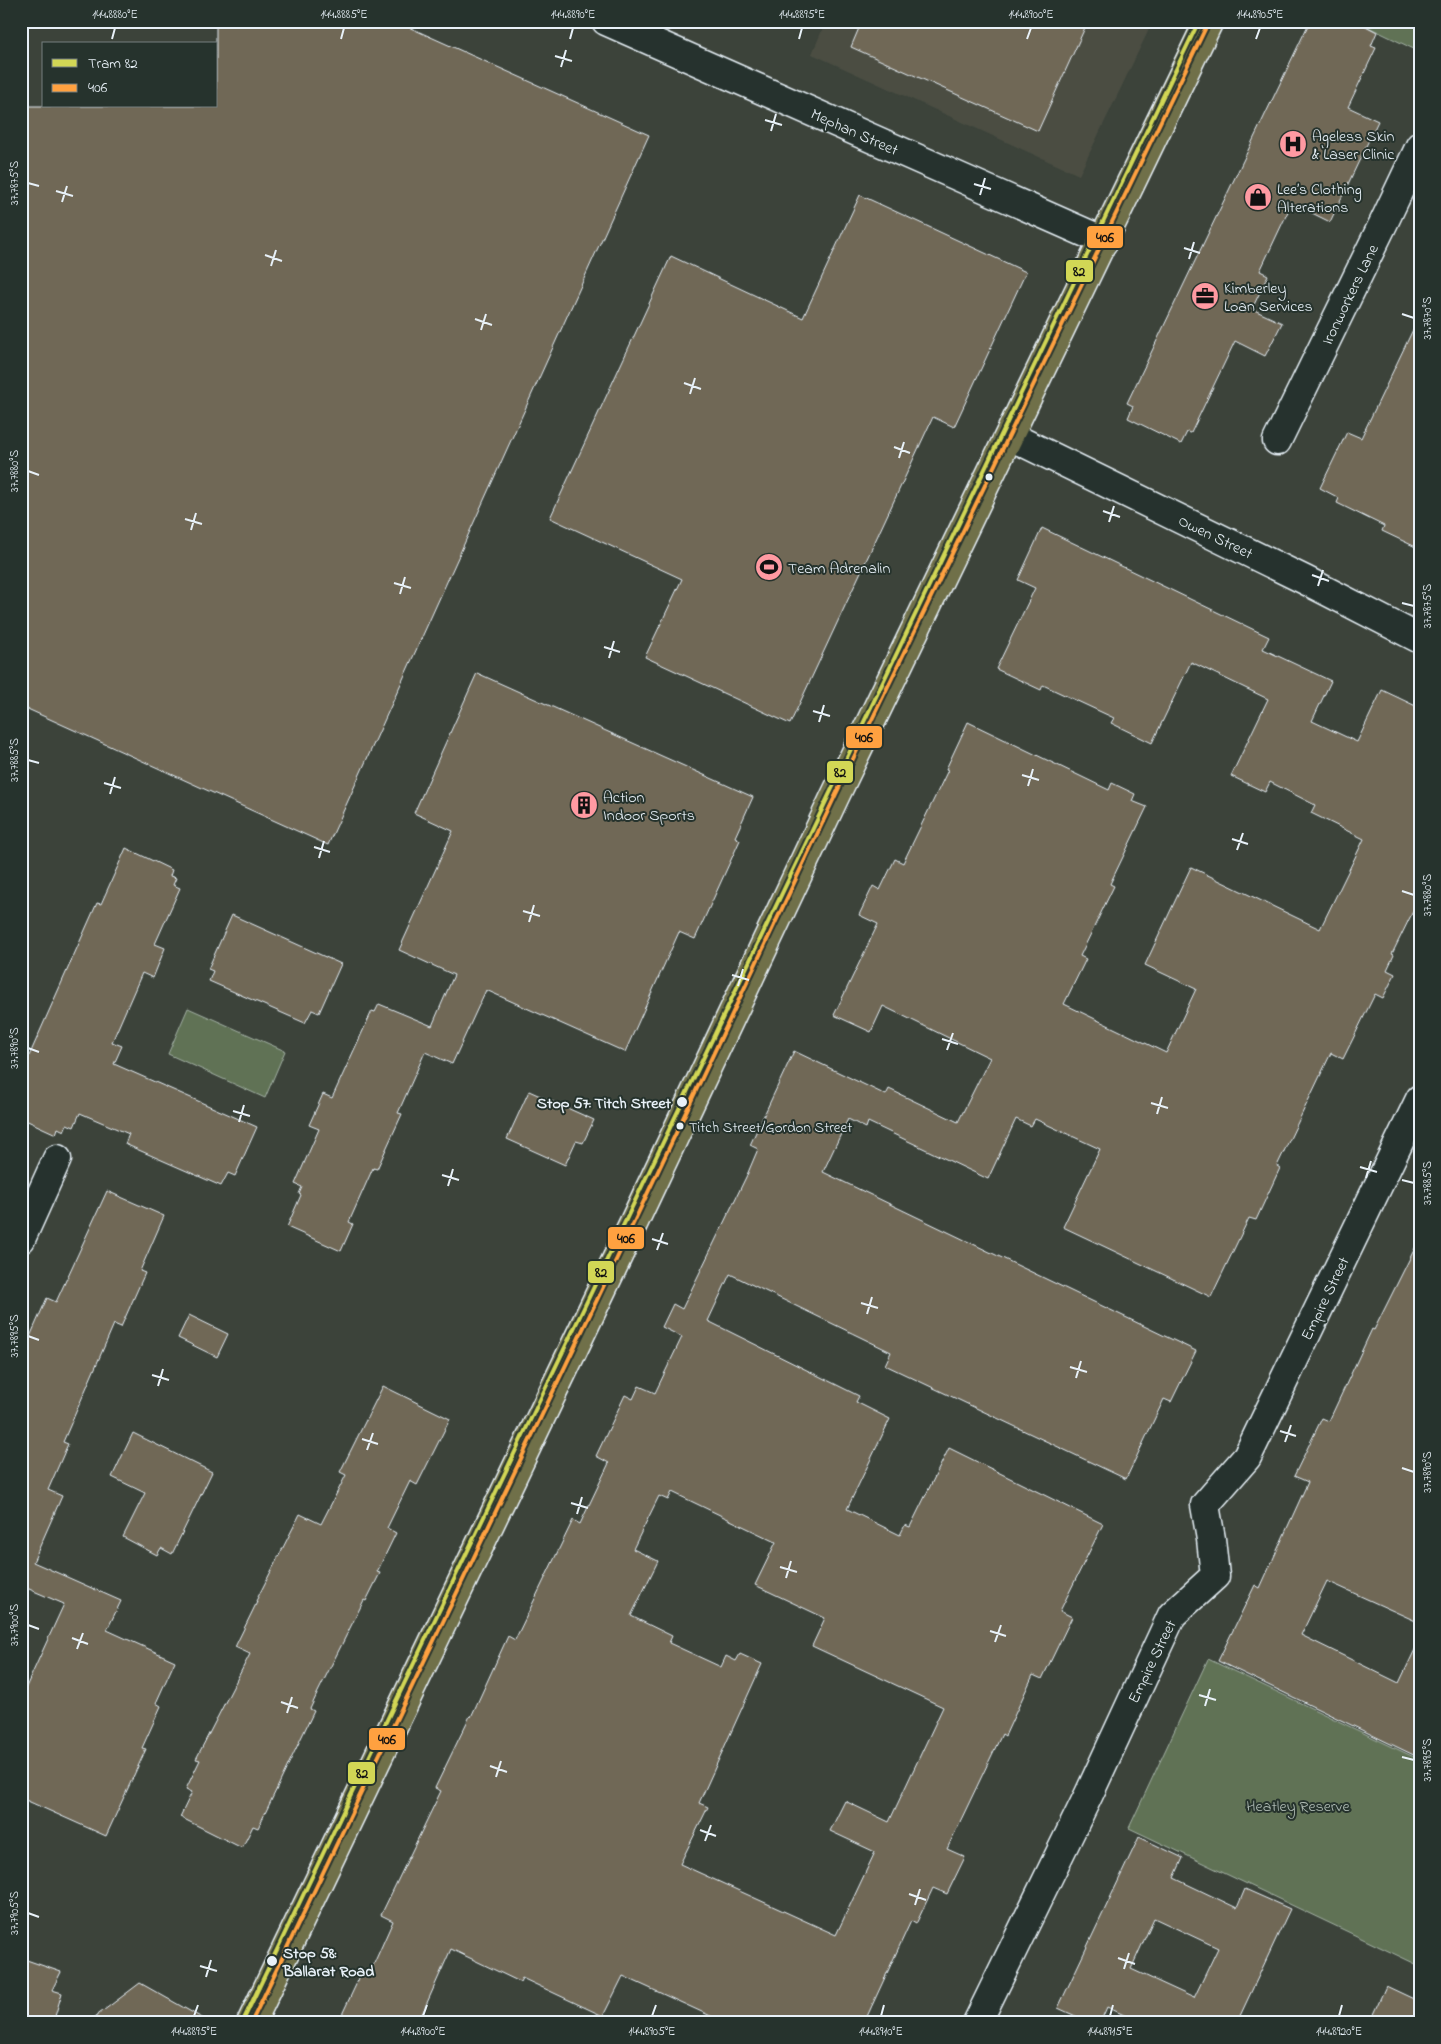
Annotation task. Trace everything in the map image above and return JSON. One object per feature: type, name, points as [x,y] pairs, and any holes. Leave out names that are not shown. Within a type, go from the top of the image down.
[{"type":"main road","points":[[250,2023],[836,794],[1209,21]]},
{"type":"street","name":"Mephan Street","points":[[606,21],[652,31],[1104,240]]},
{"type":"street","name":"Ironworkers Lane","points":[[1277,441],[1410,191],[1420,146]]},
{"type":"street","name":"Owen Street","points":[[1010,436],[1305,580],[1420,640]]},
{"type":"street","name":"Empire Street","points":[[977,2023],[1089,1794],[1172,1615],[1215,1576],[1212,1539],[1205,1505],[1247,1457],[1420,1099]]},
{"type":"street","points":[[21,1239],[57,1159]]},
{"type":"shaded area","points":[[826,21],[1153,21],[1079,175],[812,54]]},
{"type":"green space","points":[[1356,21],[1420,21],[1420,52]]},
{"type":"green space","points":[[188,1008],[285,1051],[265,1098],[168,1054]]},
{"type":"green space","name":"Heatley Reserve","points":[[1208,1659],[1420,1760],[1420,1966],[1129,1828]]},
{"type":"building","points":[[216,21],[395,21],[649,135],[328,845],[21,706],[21,106],[42,106],[42,108],[218,108],[218,42],[216,42]]},
{"type":"building","points":[[862,21],[1088,21],[1038,131],[851,47]]},
{"type":"building","points":[[1310,21],[1356,21],[1377,32],[1371,46],[1376,48],[1348,107],[1378,121],[1330,222],[1292,203],[1260,271],[1268,275],[1252,309],[1282,323],[1265,356],[1235,341],[1191,433],[1187,432],[1181,444],[1128,418],[1133,406],[1127,403]]},
{"type":"building","points":[[860,195],[1026,272],[954,427],[933,417],[790,724],[645,657],[682,579],[550,518],[671,256],[803,318]]},
{"type":"building","points":[[1420,315],[1420,549],[1382,531],[1384,526],[1337,503],[1339,498],[1320,488],[1347,432],[1361,438]]},
{"type":"building","points":[[1042,528],[1269,637],[1263,649],[1331,681],[1312,721],[1357,742],[1382,690],[1420,708],[1420,897],[1392,954],[1394,955],[1387,970],[1395,974],[1383,998],[1375,994],[1343,1059],[1331,1053],[1277,1166],[1280,1168],[1256,1220],[1249,1218],[1211,1297],[1063,1227],[1100,1149],[1035,1119],[1031,1126],[1016,1119],[988,1179],[868,1122],[866,1128],[848,1119],[823,1172],[1196,1351],[1171,1402],[1164,1399],[1126,1479],[885,1365],[891,1352],[730,1274],[708,1321],[859,1396],[856,1402],[890,1419],[847,1509],[900,1535],[905,1525],[910,1527],[949,1448],[1103,1524],[1060,1611],[1072,1617],[1042,1679],[1033,1675],[1005,1736],[1002,1734],[947,1849],[965,1857],[947,1894],[933,1888],[916,1924],[911,1921],[864,2023],[726,2023],[623,1976],[603,2016],[522,1978],[520,1982],[451,1949],[418,2023],[338,2023],[361,1974],[368,1977],[393,1921],[381,1915],[441,1791],[435,1788],[471,1717],[508,1636],[515,1640],[573,1520],[580,1524],[609,1463],[596,1456],[625,1395],[633,1399],[639,1386],[655,1393],[682,1337],[662,1327],[673,1304],[682,1309],[747,1175],[758,1149],[750,1145],[794,1051],[886,1095],[889,1089],[958,1122],[990,1058],[883,1006],[871,1032],[834,1015],[878,924],[859,915],[873,886],[880,890],[895,859],[903,863],[948,770],[946,769],[968,722],[1109,790],[1112,783],[1135,794],[1132,801],[1147,807],[1110,884],[1114,886],[1080,956],[1086,959],[1064,1004],[1166,1053],[1196,989],[1145,965],[1191,867],[1320,929],[1364,839],[1311,813],[1315,805],[1270,782],[1265,792],[1231,776],[1268,699],[1191,662],[1152,743],[1111,723],[1114,718],[1043,685],[1041,690],[996,669],[1035,588],[1018,580]],"holes":[[[672,1492],[776,1542],[755,1585],[825,1618],[812,1646],[943,1707],[889,1822],[845,1801],[830,1831],[875,1852],[836,1935],[680,1864],[708,1807],[699,1803],[762,1664],[740,1654],[736,1661],[726,1656],[721,1667],[669,1643],[672,1636],[631,1616],[658,1561],[633,1549],[659,1496],[668,1500]]]},
{"type":"building","points":[[477,673],[753,797],[735,837],[740,840],[695,939],[679,932],[625,1052],[486,990],[452,1064],[425,1052],[398,1113],[402,1114],[377,1169],[373,1168],[349,1222],[353,1224],[341,1251],[287,1227],[301,1195],[299,1194],[302,1187],[295,1184],[319,1129],[309,1125],[323,1094],[332,1098],[372,1011],[375,1012],[379,1004],[432,1026],[454,975],[399,950],[453,831],[414,813]]},
{"type":"building","points":[[126,848],[172,870],[170,876],[176,878],[173,885],[180,888],[155,944],[165,948],[153,978],[142,973],[112,1042],[122,1046],[114,1064],[257,1127],[235,1176],[228,1173],[221,1186],[125,1144],[129,1134],[80,1113],[74,1127],[67,1124],[64,1131],[58,1128],[56,1134],[21,1118],[21,1074],[97,903],[101,904]]},
{"type":"building","points":[[232,915],[341,964],[319,1013],[312,1010],[305,1023],[209,981],[213,971],[208,969]]},
{"type":"building","points":[[529,1091],[594,1120],[583,1143],[576,1141],[565,1165],[507,1139]]},
{"type":"building","points":[[107,1191],[164,1216],[140,1271],[145,1273],[121,1327],[114,1324],[63,1442],[68,1444],[48,1490],[62,1496],[33,1562],[121,1601],[107,1630],[175,1661],[156,1703],[161,1706],[142,1748],[146,1749],[106,1836],[21,1798],[21,1698],[64,1604],[22,1586],[21,1588],[21,1357],[47,1298],[56,1302]]},
{"type":"building","points":[[1420,1238],[1420,1623],[1327,1581],[1301,1635],[1399,1683],[1420,1639],[1420,1758],[1218,1661],[1255,1585],[1260,1588],[1308,1482],[1294,1476],[1322,1418],[1329,1421],[1372,1329],[1374,1330]]},
{"type":"building","points":[[189,1315],[228,1334],[217,1357],[178,1338]]},
{"type":"building","points":[[383,1386],[450,1419],[417,1485],[410,1481],[387,1528],[396,1533],[377,1572],[380,1573],[366,1601],[364,1600],[318,1692],[310,1709],[314,1711],[258,1828],[253,1826],[242,1848],[180,1817],[192,1792],[186,1789],[200,1760],[196,1759],[250,1654],[235,1647],[256,1601],[300,1514],[321,1524],[346,1475],[340,1472]]},
{"type":"building","points":[[133,1433],[212,1472],[172,1554],[161,1548],[157,1555],[123,1537],[145,1493],[112,1477]]},
{"type":"building","points":[[1139,1837],[1183,1858],[1174,1878],[1237,1908],[1245,1889],[1290,1909],[1239,2018],[1248,2023],[1141,2023],[1107,2007],[1100,2023],[1091,2023],[1058,2008]],"holes":[[[1154,1918],[1218,1948],[1194,1998],[1131,1969]]]},
{"type":"building","points":[[21,1958],[61,1972],[52,1990],[62,1993],[53,2023],[21,2023]]},
{"type":"building","points":[[140,1983],[211,2023],[87,2023]]},
{"type":"building","points":[[1386,1986],[1420,2002],[1420,2023],[1369,2023]]},
{"type":"tram line","name":"82","points":[[242,2023],[1199,21]]},
{"type":"transit line","name":"406","points":[[251,2023],[617,1258],[836,794],[1209,21]]},
{"type":"place","name":"Ageless Skin & Laser Clinic","points":[[1293,144]]},
{"type":"place","name":"Lee’s Clothing Alterations","points":[[1258,197]]},
{"type":"place","name":"Kimberley Loan Services","points":[[1205,296]]},
{"type":"place","name":"Team Adrenalin","points":[[769,567]]},
{"type":"place","name":"Action Indoor Sports","points":[[584,805]]},
{"type":"place","name":"Stop 57: Titch Street","points":[[682,1102]]},
{"type":"place","name":"Titch Street/Gordon Street","points":[[680,1126]]},
{"type":"place","name":"Stop 58: Ballarat Road","points":[[272,1961]]}]
